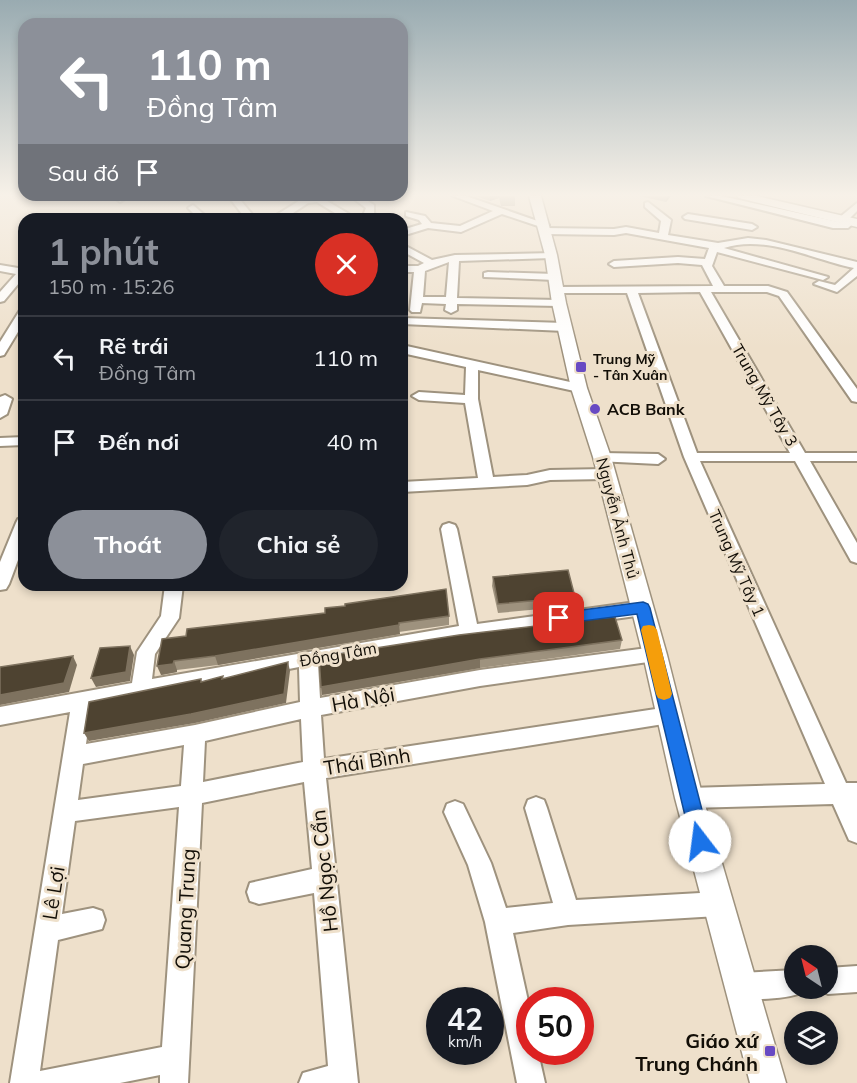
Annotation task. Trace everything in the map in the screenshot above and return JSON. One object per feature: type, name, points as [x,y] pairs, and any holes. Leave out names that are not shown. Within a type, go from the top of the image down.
[{"type":"main road","name":"Nguyễn Ảnh Thủ","points":[[548,247],[579,388],[604,466],[643,608],[689,798],[768,1083]]},
{"type":"street","points":[[720,289],[707,266],[715,247],[821,280],[837,289],[851,292]]},
{"type":"street","points":[[782,247],[857,265]]},
{"type":"street","points":[[408,250],[421,260],[432,264]]},
{"type":"street","points":[[408,269],[420,269],[432,264],[490,256],[555,281]]},
{"type":"street","points":[[489,288],[490,256]]},
{"type":"street","points":[[448,323],[452,300],[454,260]]},
{"type":"street","points":[[614,264],[678,260],[707,262]]},
{"type":"street","points":[[0,268],[18,271]]},
{"type":"street","points":[[415,322],[420,269]]},
{"type":"street","points":[[837,289],[857,270]]},
{"type":"street","points":[[0,299],[18,279]]},
{"type":"street","points":[[489,288],[555,281]]},
{"type":"street","points":[[417,300],[452,300],[489,288],[555,281],[631,289],[768,289],[783,294],[857,398]]},
{"type":"street","name":"Trung Mỹ Tây 1","points":[[631,289],[691,457],[848,793],[857,832]]},
{"type":"street","name":"Trung Mỹ Tây 3","points":[[704,289],[857,556]]},
{"type":"street","points":[[408,321],[565,327]]},
{"type":"street","points":[[0,352],[18,322]]},
{"type":"street","points":[[408,350],[579,388]]},
{"type":"street","points":[[472,363],[471,399],[486,481]]},
{"type":"street","points":[[419,396],[471,399]]},
{"type":"street","points":[[0,414],[6,399]]},
{"type":"street","points":[[0,442],[18,441]]},
{"type":"street","points":[[691,457],[857,457]]},
{"type":"street","points":[[408,487],[522,480],[658,459]]},
{"type":"street","points":[[448,529],[469,631]]},
{"type":"street","points":[[0,584],[6,556],[18,534]]},
{"type":"street","points":[[142,689],[142,669],[146,652],[170,618],[173,591]]},
{"type":"street","name":"Đồng Tâm","points":[[0,716],[469,631],[643,608]]},
{"type":"street","name":"Hà Nội","points":[[74,756],[195,734],[310,708],[480,678],[655,655]]},
{"type":"street","name":"Hồ Ngọc Cẩn","points":[[308,659],[314,770],[344,1080]]},
{"type":"street","name":"Lê Lợi","points":[[24,1083],[82,702]]},
{"type":"street","name":"Thái Bình","points":[[65,812],[192,795],[314,770],[669,716]]},
{"type":"street","name":"Quang Trung","points":[[175,1071],[195,734]]},
{"type":"street","points":[[689,798],[848,793]]},
{"type":"street","points":[[536,808],[568,913]]},
{"type":"street","points":[[455,812],[478,863],[498,922],[531,1083]]},
{"type":"street","points":[[259,892],[324,879]]},
{"type":"street","points":[[498,922],[568,913],[718,904]]},
{"type":"street","points":[[47,930],[93,920]]},
{"type":"street","points":[[838,980],[857,979]]},
{"type":"street","points":[[741,986],[784,984]]},
{"type":"street","points":[[46,1083],[175,1071]]},
{"type":"street","points":[[313,1083],[344,1080]]},
{"type":"building","points":[[568,570],[575,597],[498,604],[493,577]]},
{"type":"building","points":[[446,589],[449,616],[174,661],[173,664],[157,666],[162,639],[186,636],[187,629],[325,613],[325,608],[345,606],[345,604]]},
{"type":"building","points":[[615,617],[622,640],[480,659],[321,687],[319,657],[459,635],[554,624],[553,622]]},
{"type":"building","points":[[130,646],[126,672],[91,678],[100,648]]},
{"type":"building","points":[[73,656],[64,683],[0,695],[0,667]]},
{"type":"building","points":[[288,662],[284,694],[191,714],[84,733],[89,702],[201,679],[201,682],[223,676],[222,679]]},
{"type":"slow traffic","points":[[649,630],[664,694]]},
{"type":"place","name":"Trung Mỹ - Tân Xuân","points":[[581,367]]},
{"type":"place","name":"ACB Bank","points":[[595,409]]},
{"type":"place","name":"Giáo xứ Trung Chánh","points":[[770,1051]]},
{"type":"route","points":[[559,618],[643,608],[700,841]]}]
